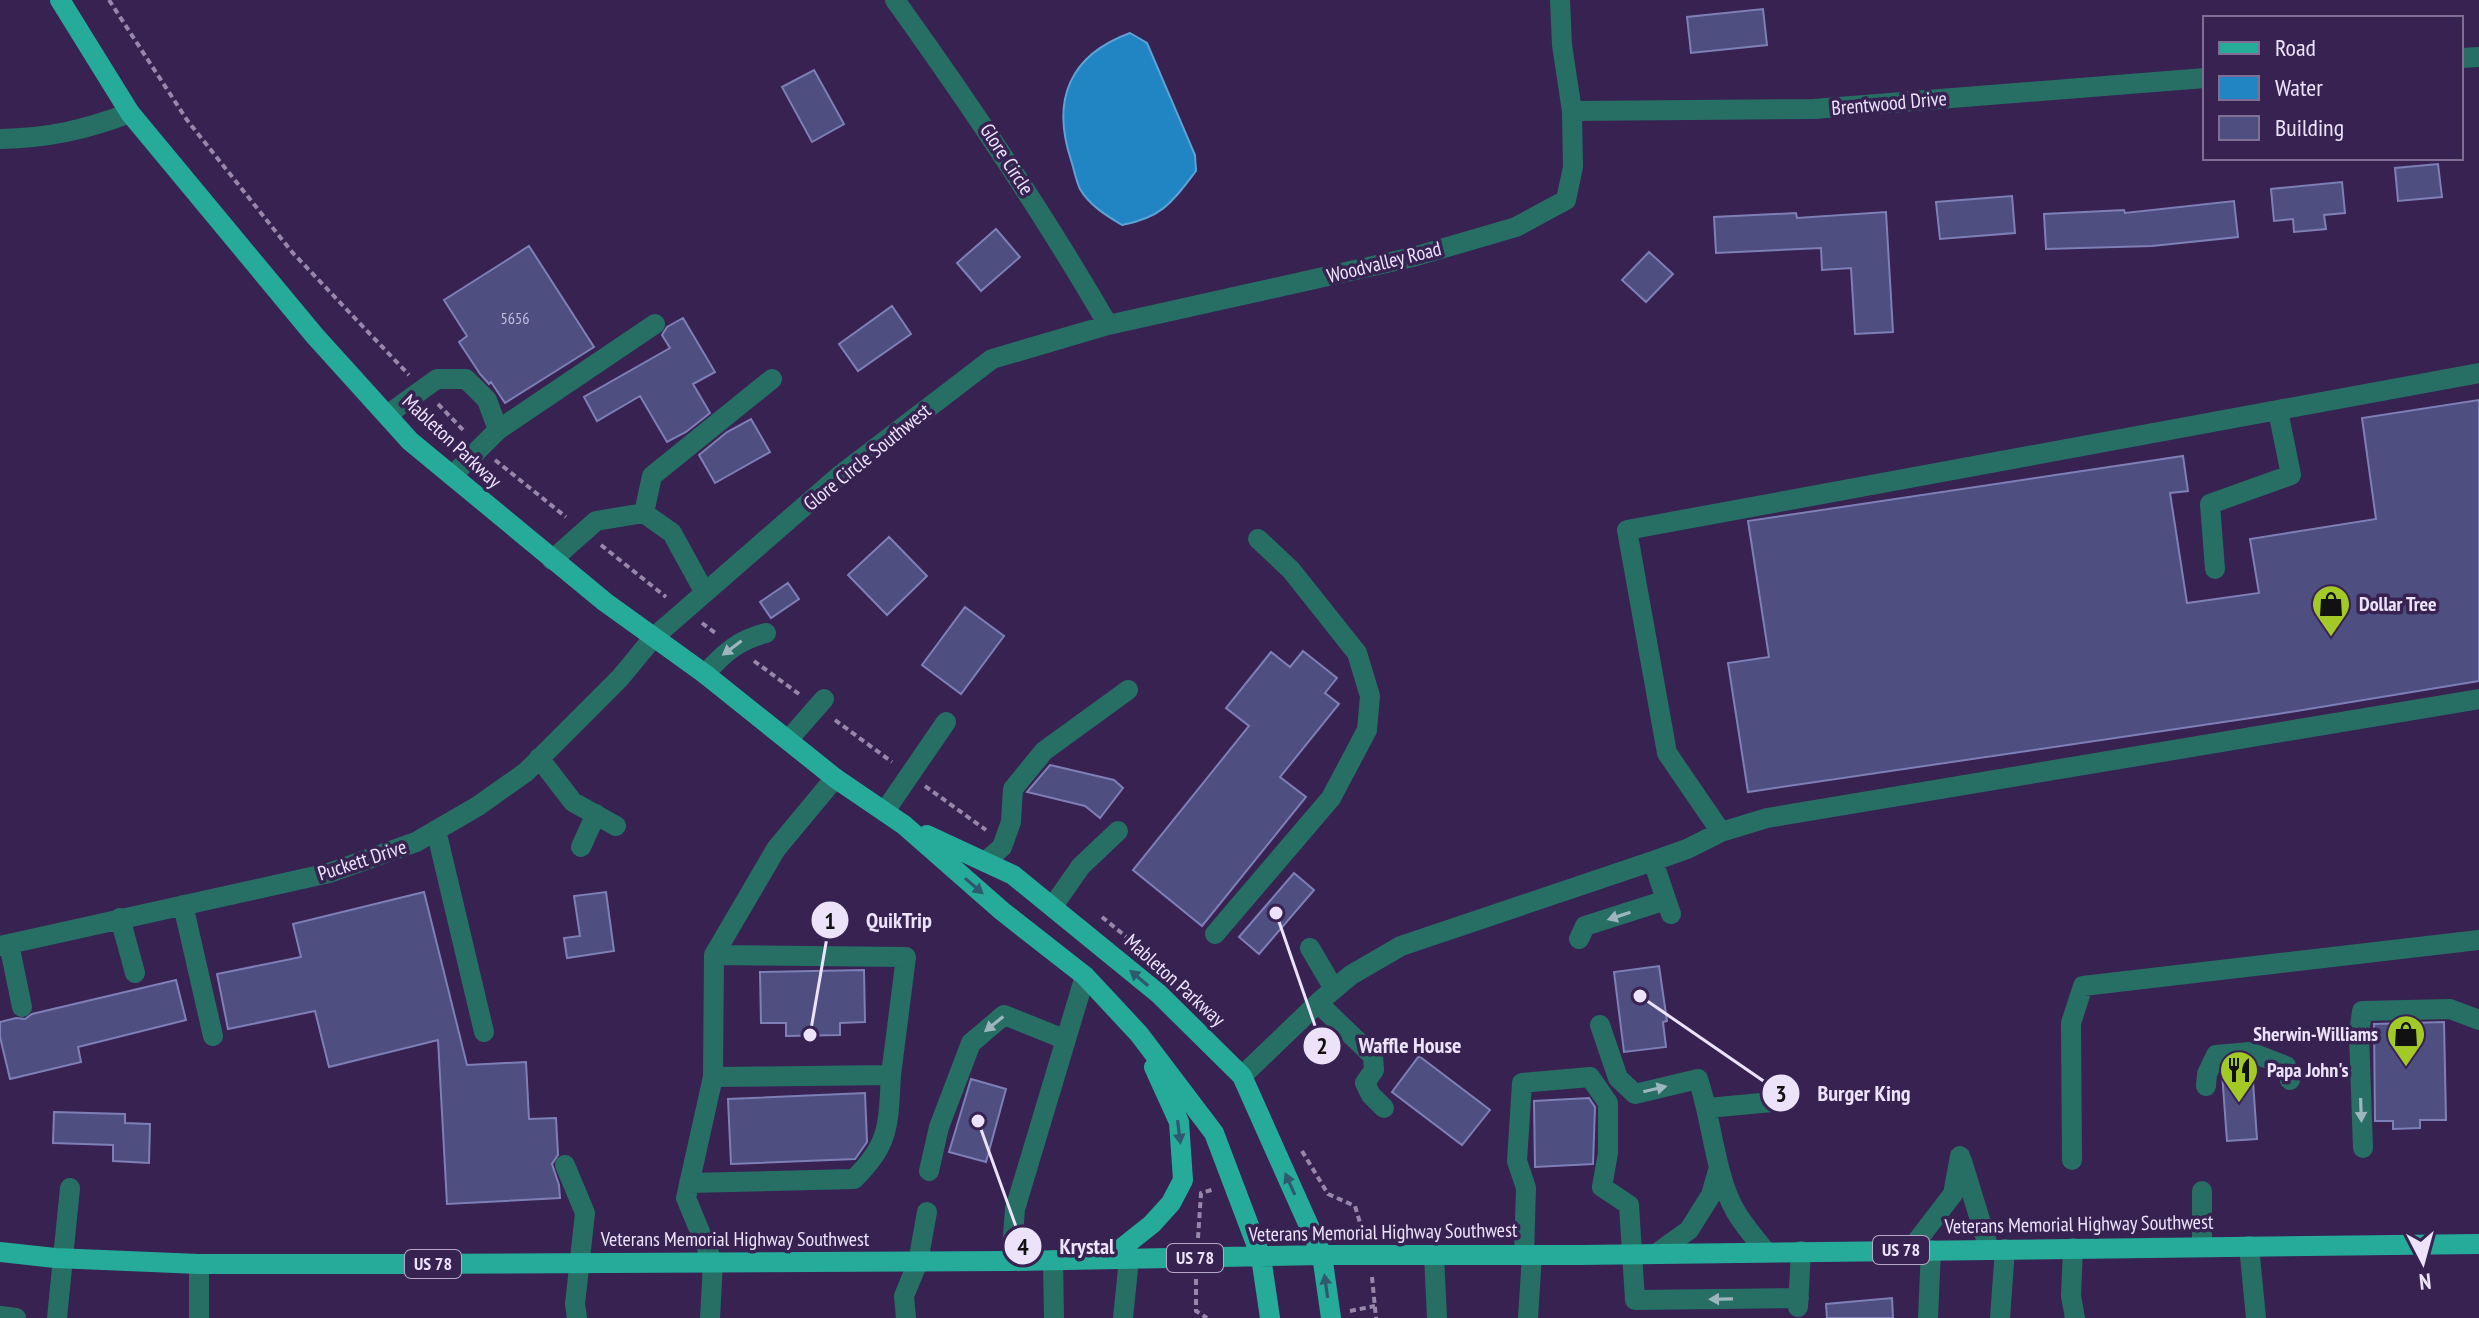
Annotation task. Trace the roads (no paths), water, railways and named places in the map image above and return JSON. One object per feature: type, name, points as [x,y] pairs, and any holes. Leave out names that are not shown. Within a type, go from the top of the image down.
[{"type":"main road","name":"Mableton Parkway","points":[[60,0],[130,113],[315,336],[410,441],[552,560],[705,674],[835,778],[904,825],[1002,911],[1085,976],[1139,1034],[1214,1133],[1261,1257],[1270,1318]]},
{"type":"main road","name":"Mableton Parkway","points":[[904,825],[1013,875],[1159,994],[1242,1076],[1322,1255],[1331,1318]]},
{"type":"main road","points":[[1118,1259],[1171,1203],[1183,1180],[1179,1122],[1139,1034]]},
{"type":"main road","name":"Veterans Memorial Highway Southwest","points":[[0,1252],[199,1264],[713,1263],[2479,1244]]},
{"type":"street","name":"Glore Circle","points":[[895,0],[969,102],[1054,231],[1108,325]]},
{"type":"street","points":[[1560,0],[1562,45],[1572,111]]},
{"type":"street","name":"Brentwood Drive","points":[[1572,111],[1814,109],[2203,78]]},
{"type":"street","name":"Woodvalley Road","points":[[1108,325],[1413,257],[1516,227],[1566,200],[1573,167],[1572,111]]},
{"type":"street","points":[[0,139],[34,138],[88,129],[130,113]]},
{"type":"street","points":[[452,476],[498,430],[655,324]]},
{"type":"street","name":"Glore Circle Southwest","points":[[653,638],[839,476],[992,359],[1108,325]]},
{"type":"street","points":[[1721,832],[1667,753],[1627,530],[2479,373]]},
{"type":"street","points":[[387,415],[437,379],[466,379],[487,400],[498,430]]},
{"type":"street","points":[[644,513],[652,476],[772,379]]},
{"type":"street","points":[[2215,569],[2210,504],[2291,475],[2278,411]]},
{"type":"street","points":[[552,560],[596,521],[644,513],[672,533],[705,593]]},
{"type":"street","points":[[1215,934],[1331,798],[1367,730],[1370,696],[1357,653],[1291,570],[1258,539]]},
{"type":"street","points":[[705,674],[727,650],[744,639],[766,633]]},
{"type":"street","name":"Puckett Drive","points":[[5,945],[329,873],[416,842],[478,806],[526,772],[620,678],[653,638]]},
{"type":"street","points":[[985,862],[1002,847],[1011,822],[1013,789],[1044,751],[1128,690]]},
{"type":"street","points":[[789,739],[824,699]]},
{"type":"street","points":[[1242,1076],[1351,975],[1401,946],[1687,849],[1721,832],[1767,818],[2479,699]]},
{"type":"street","points":[[885,811],[946,722]]},
{"type":"street","points":[[539,758],[573,802],[616,826]]},
{"type":"street","points":[[710,1318],[713,1263],[686,1198],[713,1077],[714,955],[776,849],[835,778]]},
{"type":"street","points":[[581,847],[596,814]]},
{"type":"street","points":[[436,830],[484,1032]]},
{"type":"street","points":[[1053,906],[1081,866],[1118,831]]},
{"type":"street","points":[[1579,939],[1585,926],[1668,907],[1653,861]]},
{"type":"street","points":[[183,905],[213,1036]]},
{"type":"street","points":[[120,918],[135,973]]},
{"type":"street","points":[[2072,1160],[2071,1023],[2083,986],[2479,940]]},
{"type":"street","points":[[5,945],[22,1007]]},
{"type":"street","points":[[1310,948],[1334,989]]},
{"type":"street","points":[[689,1183],[854,1179],[872,1161],[888,1130],[891,1075],[906,957],[714,955]]},
{"type":"street","points":[[1011,1261],[1015,1209],[1085,976]]},
{"type":"street","points":[[1318,1003],[1373,1056],[1374,1070],[1365,1083],[1371,1095],[1384,1108]]},
{"type":"street","points":[[2363,1148],[2359,1035],[2362,1011],[2450,1009],[2479,1020]]},
{"type":"street","points":[[929,1171],[939,1127],[971,1043],[1004,1015],[1064,1039]]},
{"type":"street","points":[[1600,1025],[1618,1078],[1635,1094],[1698,1079],[1708,1108],[1719,1167],[1735,1210],[1766,1252]]},
{"type":"street","points":[[2206,1086],[2207,1074],[2216,1055],[2250,1052],[2286,1066],[2290,1080]]},
{"type":"street","points":[[713,1077],[891,1075]]},
{"type":"street","points":[[1528,1318],[1526,1188],[1517,1161],[1522,1083],[1590,1077],[1608,1103],[1608,1153],[1602,1187],[1629,1205],[1635,1300],[1799,1303],[1801,1251]]},
{"type":"street","points":[[1708,1108],[1772,1102]]},
{"type":"street","points":[[1928,1318],[1920,1250],[1953,1194],[1960,1156],[1997,1249],[2000,1318]]},
{"type":"street","points":[[565,1165],[585,1213],[575,1304],[577,1318]]},
{"type":"street","points":[[1657,1253],[1689,1230],[1711,1195],[1719,1167]]},
{"type":"street","points":[[57,1318],[70,1188]]},
{"type":"street","points":[[2202,1191],[2202,1247]]},
{"type":"street","points":[[906,1318],[904,1296],[918,1262],[927,1212]]},
{"type":"street","points":[[2249,1246],[2256,1318]]},
{"type":"street","points":[[2073,1248],[2071,1296],[2075,1318]]},
{"type":"street","points":[[1434,1255],[1437,1318]]},
{"type":"street","points":[[1118,1259],[1123,1318]]},
{"type":"street","points":[[1053,1260],[1054,1318]]},
{"type":"street","points":[[199,1264],[199,1318]]},
{"type":"street","points":[[0,1316],[16,1318]]},
{"type":"water","points":[[1130,33],[1147,43],[1195,155],[1196,171],[1157,213],[1122,225],[1093,205],[1080,189],[1065,138],[1063,118],[1070,82],[1080,67],[1109,42]]},
{"type":"place","name":"Dollar Tree","points":[[2331,638]]},
{"type":"place","name":"Waffle House","points":[[1276,913]]},
{"type":"place","name":"Burger King","points":[[1640,996]]},
{"type":"place","name":"QuikTrip","points":[[810,1035]]},
{"type":"place","name":"Sherwin-Williams","points":[[2406,1068]]},
{"type":"place","name":"Papa John's","points":[[2239,1104]]},
{"type":"place","name":"Krystal","points":[[978,1121]]}]
